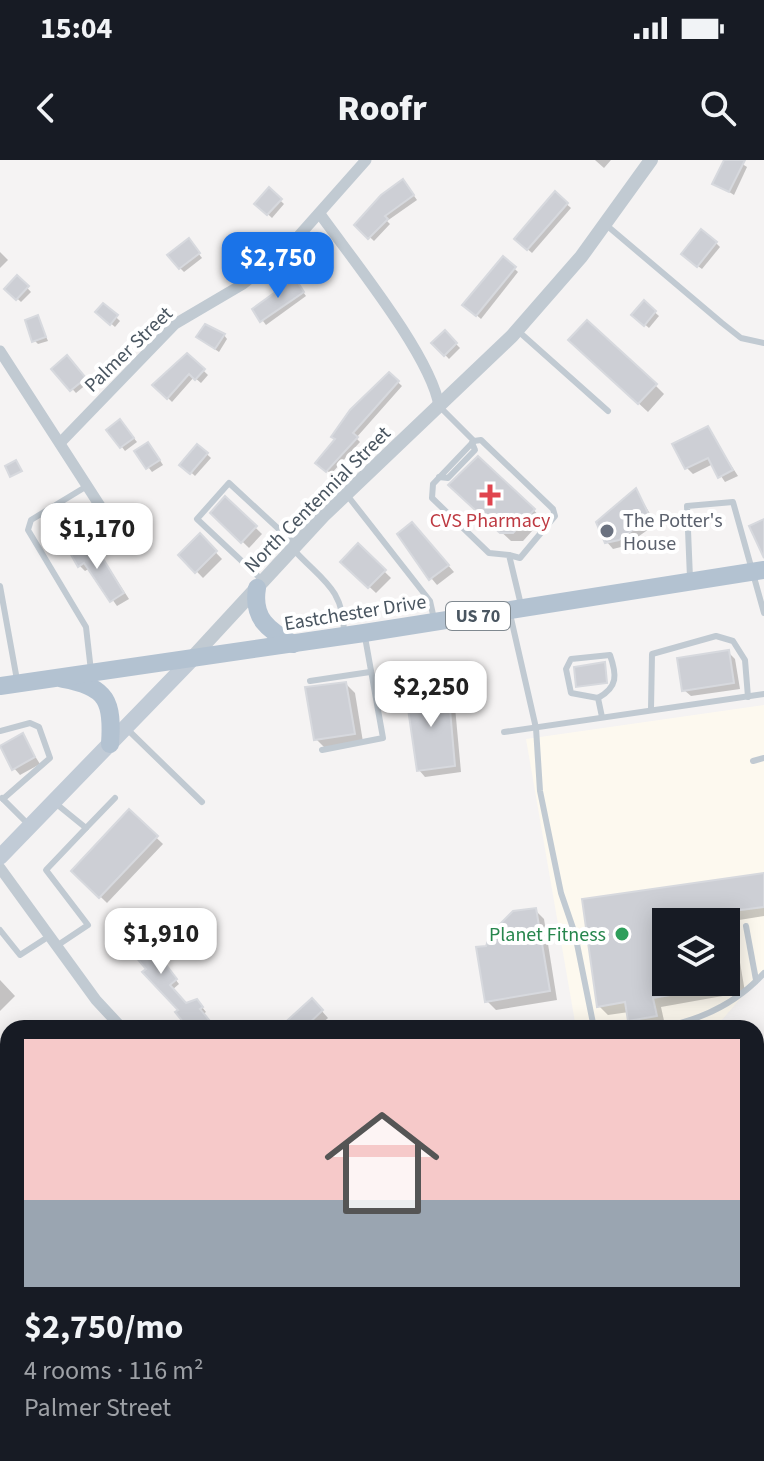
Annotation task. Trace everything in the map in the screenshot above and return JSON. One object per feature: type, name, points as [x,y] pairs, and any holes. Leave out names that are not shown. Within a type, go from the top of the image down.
[{"type":"main road","name":"Eastchester Drive","points":[[9,684],[191,660],[759,570]]},
{"type":"main road","points":[[260,584],[256,608],[264,625],[293,644]]},
{"type":"main road","name":"North Centennial Street","points":[[0,857],[191,660]]},
{"type":"main road","points":[[53,677],[82,682],[104,695],[112,715],[110,744]]},
{"type":"street","name":"Palmer Street","points":[[60,443],[175,324],[268,267],[320,214],[366,160]]},
{"type":"street","name":"North Centennial Street","points":[[191,660],[346,494],[517,330],[605,224],[651,160]]},
{"type":"street","points":[[320,214],[372,285],[436,385],[439,406]]},
{"type":"street","points":[[0,351],[122,540]]},
{"type":"street","points":[[0,868],[96,1000],[115,1020]]},
{"type":"lane","points":[[605,224],[741,338],[764,343]]},
{"type":"lane","points":[[517,330],[608,411]]},
{"type":"lane","points":[[439,406],[473,442]]},
{"type":"lane","points":[[481,440],[553,509],[555,516],[520,558],[489,553],[432,498],[433,484],[473,442],[481,440]]},
{"type":"lane","points":[[260,584],[197,519],[229,483],[334,590],[344,609],[344,636]]},
{"type":"lane","points":[[87,486],[31,520],[28,530],[86,627],[91,671]]},
{"type":"lane","points":[[346,494],[430,601],[435,622]]},
{"type":"lane","points":[[690,581],[687,506],[733,502],[759,570],[764,613]]},
{"type":"lane","points":[[509,555],[536,728],[540,791],[592,1020]]},
{"type":"lane","points":[[0,586],[9,684]]},
{"type":"lane","points":[[322,750],[383,738],[364,633]]},
{"type":"lane","points":[[651,709],[652,654],[716,636],[733,641],[745,660],[748,697]]},
{"type":"lane","points":[[610,655],[616,674],[614,684],[598,698],[571,693],[566,669],[571,659],[610,655]]},
{"type":"lane","points":[[310,681],[370,672]]},
{"type":"lane","points":[[504,732],[764,694]]},
{"type":"lane","points":[[598,698],[602,717]]},
{"type":"lane","points":[[0,731],[19,724],[39,727],[50,758],[1,797],[30,826]]},
{"type":"lane","points":[[126,728],[202,802]]},
{"type":"lane","points":[[753,761],[764,758]]},
{"type":"lane","points":[[0,930],[20,955],[88,925],[46,870],[115,798]]},
{"type":"lane","points":[[54,802],[86,828]]},
{"type":"lane","points":[[746,926],[756,980]]},
{"type":"lane","points":[[695,1020],[731,1003],[764,973]]},
{"type":"shaded area","points":[[764,705],[764,971],[722,1020],[575,1020],[526,739]]},
{"type":"building","points":[[724,160],[745,160],[729,192],[712,184]]},
{"type":"building","points":[[403,179],[414,195],[385,216],[388,219],[368,239],[354,225],[381,195]]},
{"type":"building","points":[[269,187],[282,199],[267,215],[254,204]]},
{"type":"building","points":[[555,191],[568,203],[527,250],[514,239]]},
{"type":"building","points":[[701,229],[717,242],[697,267],[681,254]]},
{"type":"building","points":[[189,238],[200,253],[179,269],[167,255]]},
{"type":"building","points":[[503,256],[516,267],[476,316],[462,305]]},
{"type":"building","points":[[17,275],[29,286],[16,300],[4,289]]},
{"type":"building","points":[[295,278],[304,292],[260,322],[252,309]]},
{"type":"building","points":[[644,300],[656,311],[644,326],[631,315]]},
{"type":"building","points":[[103,303],[118,315],[110,325],[95,312]]},
{"type":"building","points":[[38,315],[46,337],[32,342],[25,320]]},
{"type":"building","points":[[587,320],[657,384],[638,404],[568,340]]},
{"type":"building","points":[[205,324],[225,334],[215,349],[196,337]]},
{"type":"building","points":[[445,330],[457,343],[444,356],[431,343]]},
{"type":"building","points":[[187,353],[205,369],[195,380],[189,374],[167,399],[152,385]]},
{"type":"building","points":[[67,355],[86,378],[70,391],[51,369]]},
{"type":"building","points":[[389,372],[399,381],[353,433],[358,437],[326,472],[315,463],[335,439],[331,437],[350,410]]},
{"type":"building","points":[[120,419],[134,438],[120,448],[106,430]]},
{"type":"building","points":[[708,426],[733,470],[718,478],[708,458],[685,469],[672,444]]},
{"type":"building","points":[[148,442],[160,460],[146,469],[134,451]]},
{"type":"building","points":[[197,444],[208,453],[190,474],[179,465]]},
{"type":"building","points":[[478,456],[535,509],[513,533],[500,533],[448,485]]},
{"type":"building","points":[[16,460],[22,471],[10,477],[5,466]]},
{"type":"building","points":[[636,488],[650,517],[619,540],[605,543],[596,522]]},
{"type":"building","points":[[225,496],[257,526],[241,543],[210,513]]},
{"type":"building","points":[[764,519],[764,558],[749,526]]},
{"type":"building","points":[[412,522],[449,565],[429,580],[397,534]]},
{"type":"building","points":[[200,533],[217,551],[195,573],[178,555]]},
{"type":"building","points":[[86,541],[98,560],[102,557],[124,593],[110,602],[84,563],[78,567],[69,551]]},
{"type":"building","points":[[358,543],[386,570],[368,588],[340,562]]},
{"type":"building","points":[[729,650],[734,683],[682,691],[677,658]]},
{"type":"building","points":[[605,662],[607,683],[576,687],[574,667]]},
{"type":"building","points":[[346,682],[355,734],[314,740],[305,687]]},
{"type":"building","points":[[424,688],[444,689],[446,699],[449,698],[455,766],[417,771],[406,695]]},
{"type":"building","points":[[23,733],[35,757],[12,770],[0,746]]},
{"type":"building","points":[[129,809],[158,836],[99,898],[71,871]]},
{"type":"building","points":[[764,873],[764,907],[740,910],[652,908],[652,996],[664,996],[653,998],[657,1016],[628,1020],[625,1002],[597,1007],[582,899]]},
{"type":"building","points":[[536,908],[550,991],[485,1002],[476,947],[486,946],[491,933],[513,911]]},
{"type":"building","points":[[130,917],[149,942],[142,947],[154,962],[160,957],[177,979],[170,985],[186,1003],[197,999],[203,1007],[200,1009],[209,1020],[182,1020],[175,1012],[178,1010],[142,972],[146,969],[113,930]]},
{"type":"building","points":[[312,998],[323,1010],[312,1020],[288,1020]]},
{"type":"place","name":"CVS Pharmacy","points":[[490,495]]},
{"type":"place","name":"The Potter's House","points":[[607,531]]},
{"type":"place","name":"Planet Fitness","points":[[622,934]]}]
